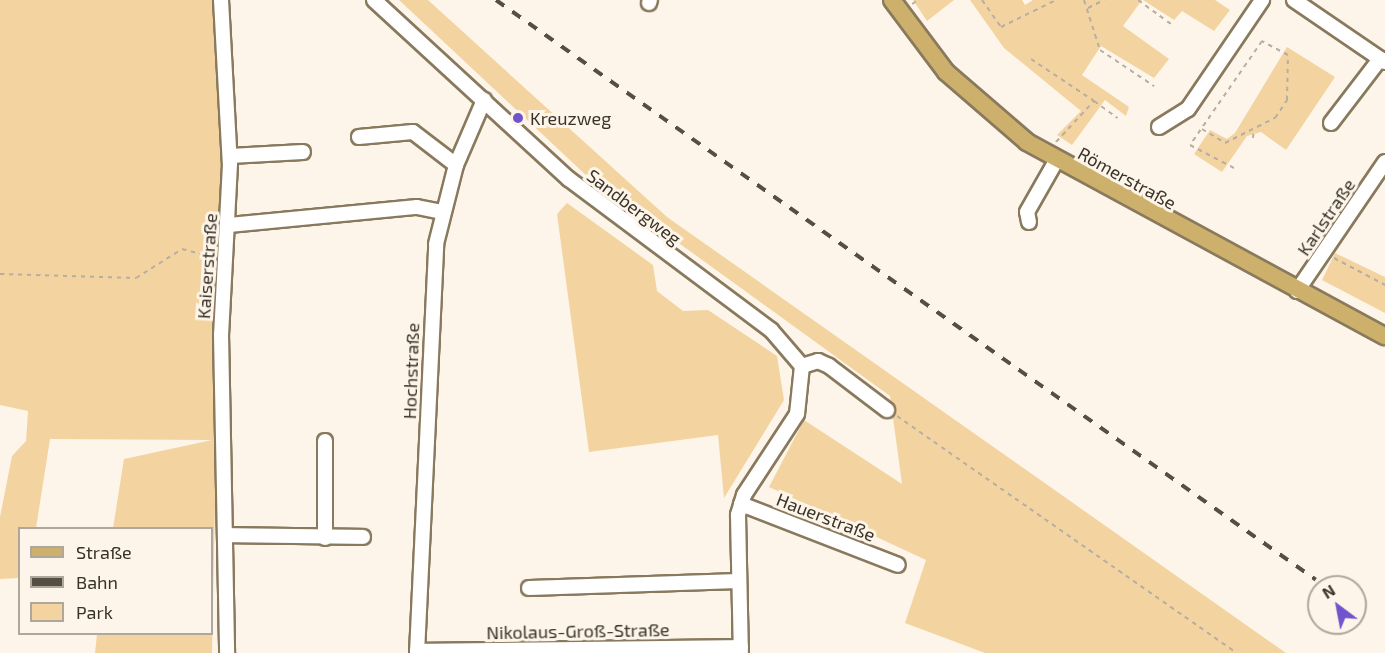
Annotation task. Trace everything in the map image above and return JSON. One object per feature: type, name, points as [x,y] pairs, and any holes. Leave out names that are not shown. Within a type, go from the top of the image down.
[{"type":"main road","name":"Römerstraße","points":[[892,0],[946,72],[996,119],[1050,157],[1385,336]]},
{"type":"street","name":"Kaiserstraße","points":[[221,0],[230,156],[229,225],[221,334],[227,653]]},
{"type":"street","name":"Sandbergweg","points":[[374,0],[614,216],[771,330],[802,366]]},
{"type":"street","points":[[1159,127],[1188,109],[1262,0]]},
{"type":"street","points":[[1294,0],[1383,60],[1331,123]]},
{"type":"street","name":"Hochstraße","points":[[417,652],[430,326],[442,212],[456,165],[484,100]]},
{"type":"street","points":[[359,137],[413,132],[456,165]]},
{"type":"street","points":[[230,156],[303,152]]},
{"type":"street","points":[[1029,222],[1027,212],[1050,157]]},
{"type":"street","name":"Karlstraße","points":[[1297,291],[1385,162]]},
{"type":"street","points":[[229,225],[395,209],[442,212]]},
{"type":"street","points":[[741,650],[739,581],[741,504],[800,408],[802,366],[818,361],[829,366],[887,410]]},
{"type":"street","points":[[325,441],[325,538]]},
{"type":"street","name":"Hauerstraße","points":[[741,504],[898,565]]},
{"type":"street","points":[[225,535],[363,537]]},
{"type":"street","points":[[529,588],[739,581]]},
{"type":"street","name":"Nikolaus-Groß-Straße","points":[[417,652],[741,650]]},
{"type":"path","points":[[982,0],[1001,27],[1056,0]]},
{"type":"path","points":[[1084,0],[1100,50],[1154,86]]},
{"type":"path","points":[[1088,8],[1104,0]]},
{"type":"path","points":[[1138,0],[1172,24]]},
{"type":"path","points":[[1202,129],[1225,143],[1275,118],[1287,100],[1288,55],[1262,41],[1190,145],[1234,168]]},
{"type":"path","points":[[1031,59],[1118,118]]},
{"type":"path","points":[[1050,157],[1094,101]]},
{"type":"path","points":[[1252,138],[1254,129]]},
{"type":"path","points":[[0,274],[136,278],[182,249],[226,258]]},
{"type":"path","points":[[1323,253],[1385,285]]},
{"type":"path","points":[[887,410],[946,446],[1237,653]]},
{"type":"green space","points":[[0,0],[212,0],[222,156],[213,603],[213,527],[113,527],[124,459],[212,440],[50,439],[36,527],[18,527],[18,578],[0,579],[0,517],[12,456],[26,441],[28,411],[0,405]]},
{"type":"green space","points":[[399,0],[428,0],[667,217],[1286,653],[985,653],[905,623],[926,560],[769,487],[804,420],[902,484],[890,396],[589,178]]},
{"type":"green space","points":[[913,0],[954,0],[927,21]]},
{"type":"green space","points":[[970,0],[1022,0],[1025,5],[1033,0],[1142,0],[1123,26],[1169,59],[1154,78],[1101,46],[1082,75],[1129,107],[1126,116],[1105,100],[1072,145],[1057,135],[1081,111],[1004,48]]},
{"type":"green space","points":[[1143,0],[1215,0],[1230,10],[1214,31],[1182,11],[1174,20]]},
{"type":"green space","points":[[1287,47],[1335,77],[1286,150],[1261,132],[1247,136],[1222,172],[1194,154],[1210,130],[1227,139],[1235,133]]},
{"type":"green space","points":[[567,203],[653,265],[657,291],[683,311],[708,310],[777,356],[784,400],[724,498],[718,435],[589,452],[557,214]]},
{"type":"green space","points":[[1335,253],[1385,277],[1385,313],[1322,280]]},
{"type":"green space","points":[[97,635],[212,635],[212,653],[95,653]]},
{"type":"railway","points":[[496,0],[1309,575]]},
{"type":"place","name":"Kreuzweg","points":[[518,118]]}]
